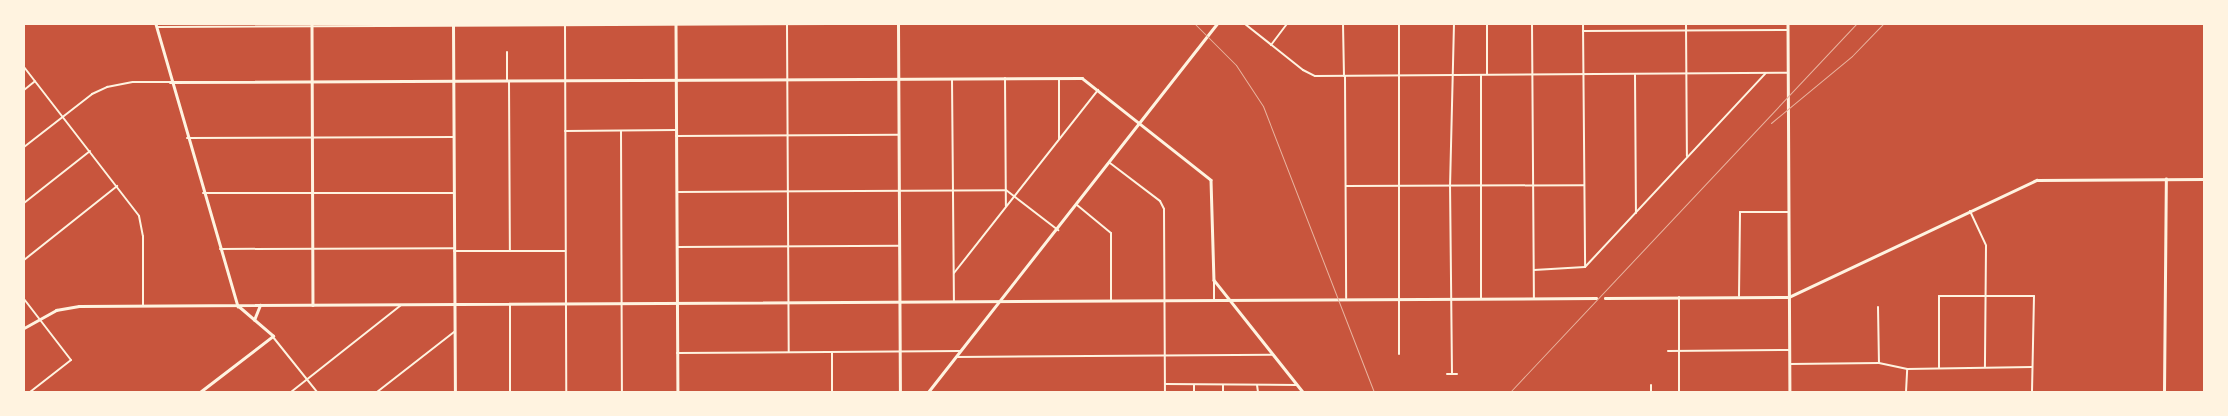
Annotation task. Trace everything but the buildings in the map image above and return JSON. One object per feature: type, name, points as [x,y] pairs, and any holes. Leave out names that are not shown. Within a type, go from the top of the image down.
[{"type":"main road","points":[[898,24],[900,392]]},
{"type":"main road","points":[[928,392],[1058,230],[1217,24]]},
{"type":"main road","points":[[453,25],[455,392]]},
{"type":"street","points":[[564,24],[566,392]]},
{"type":"street","points":[[676,24],[678,392]]},
{"type":"street","points":[[787,24],[789,352]]},
{"type":"street","points":[[317,392],[273,336],[238,306],[170,82],[156,25],[831,24]]},
{"type":"street","points":[[1245,24],[1303,70],[1315,76],[1788,73]]},
{"type":"street","points":[[1271,45],[1288,24]]},
{"type":"street","points":[[1343,24],[1346,299]]},
{"type":"street","points":[[1399,24],[1399,354]]},
{"type":"street","points":[[1452,374],[1450,187],[1454,24]]},
{"type":"street","points":[[1487,24],[1487,75]]},
{"type":"street","points":[[1532,24],[1534,298]]},
{"type":"street","points":[[1583,24],[1585,267]]},
{"type":"street","points":[[1686,24],[1687,158]]},
{"type":"street","points":[[1788,24],[1790,392]]},
{"type":"street","points":[[312,25],[313,305]]},
{"type":"street","points":[[1583,31],[1788,30]]},
{"type":"street","points":[[507,52],[510,250]]},
{"type":"street","points":[[24,67],[134,207],[142,226],[143,306]]},
{"type":"street","points":[[1534,270],[1585,267],[1766,73]]},
{"type":"street","points":[[1635,74],[1636,213]]},
{"type":"street","points":[[1481,75],[1481,298]]},
{"type":"street","points":[[1005,78],[1006,206]]},
{"type":"street","points":[[1059,78],[1059,139]]},
{"type":"street","points":[[24,147],[63,116],[106,87],[133,82],[1082,78],[1211,180],[1214,300]]},
{"type":"street","points":[[952,79],[954,301]]},
{"type":"street","points":[[24,90],[35,81]]},
{"type":"street","points":[[954,272],[1098,90]]},
{"type":"street","points":[[565,131],[676,130]]},
{"type":"street","points":[[621,131],[622,392]]},
{"type":"street","points":[[676,136],[899,135]]},
{"type":"street","points":[[187,138],[454,138]]},
{"type":"street","points":[[24,203],[90,151]]},
{"type":"street","points":[[1110,163],[1164,206],[1165,392]]},
{"type":"street","points":[[2164,392],[2166,179]]},
{"type":"street","points":[[1606,298],[1790,297],[2036,180],[2204,179]]},
{"type":"street","points":[[24,260],[117,186]]},
{"type":"street","points":[[1346,186],[1584,186]]},
{"type":"street","points":[[677,192],[1006,190],[1058,230]]},
{"type":"street","points":[[203,193],[454,193]]},
{"type":"street","points":[[1077,205],[1111,233],[1111,300]]},
{"type":"street","points":[[1970,211],[1986,246],[1985,367]]},
{"type":"street","points":[[1740,297],[1740,212],[1789,212]]},
{"type":"street","points":[[677,247],[900,246]]},
{"type":"street","points":[[220,249],[313,248],[565,251]]},
{"type":"street","points":[[1214,280],[1303,392]]},
{"type":"street","points":[[1939,368],[1939,296],[2034,296],[2032,392]]},
{"type":"street","points":[[1679,297],[1679,392]]},
{"type":"street","points":[[24,328],[38,317],[65,308],[143,306],[1596,298]]},
{"type":"street","points":[[24,299],[71,360],[30,392]]},
{"type":"street","points":[[510,303],[510,392]]},
{"type":"street","points":[[291,392],[402,304]]},
{"type":"street","points":[[254,320],[260,306]]},
{"type":"street","points":[[1878,307],[1879,363]]},
{"type":"street","points":[[377,392],[455,332]]},
{"type":"street","points":[[200,392],[273,336]]},
{"type":"street","points":[[1668,351],[1790,350]]},
{"type":"street","points":[[677,353],[960,351]]},
{"type":"street","points":[[832,352],[832,392]]},
{"type":"street","points":[[956,357],[1274,355]]},
{"type":"street","points":[[1790,364],[1879,363],[1906,369],[2032,367]]},
{"type":"street","points":[[1906,369],[1906,392]]},
{"type":"street","points":[[1447,374],[1457,374]]},
{"type":"street","points":[[1165,384],[1297,385]]},
{"type":"street","points":[[1194,385],[1194,392]]},
{"type":"street","points":[[1223,385],[1223,392]]},
{"type":"street","points":[[1256,385],[1258,392]]},
{"type":"street","points":[[1651,385],[1651,392]]},
{"type":"railway","points":[[1195,24],[1236,65],[1263,106],[1374,392]]},
{"type":"railway","points":[[1510,392],[1856,24]]},
{"type":"railway","points":[[1771,123],[1852,56],[1883,24]]}]
